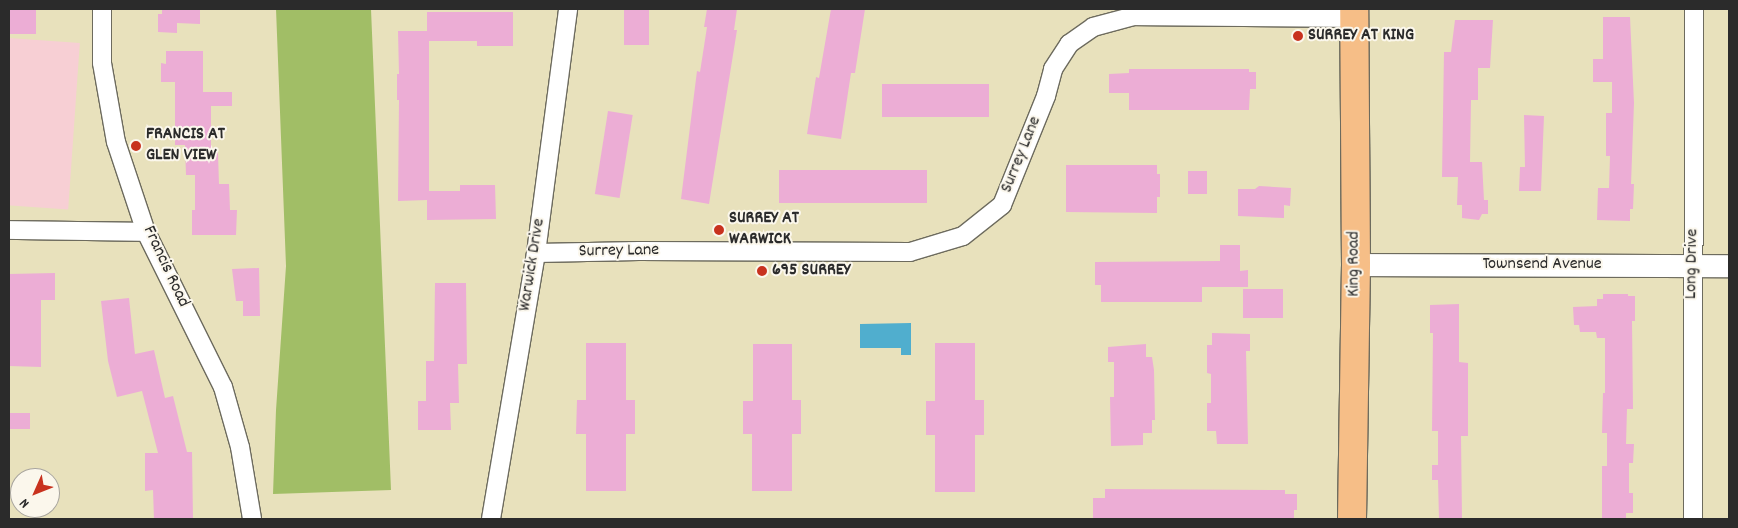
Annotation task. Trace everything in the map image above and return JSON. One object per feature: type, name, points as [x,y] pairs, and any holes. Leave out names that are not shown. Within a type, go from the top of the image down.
[{"type":"main road","name":"King Road","points":[[1352,519],[1356,264],[1354,14]]},
{"type":"street","name":"Francis Road","points":[[102,9],[102,63],[116,142],[146,232],[223,387],[240,447],[252,519]]},
{"type":"street","name":"Warwick Drive","points":[[491,519],[536,252],[568,9]]},
{"type":"street","name":"Long Drive","points":[[1693,519],[1694,9]]},
{"type":"street","name":"Surrey Lane","points":[[536,252],[639,250],[910,252],[962,236],[1002,205],[1046,96],[1053,69],[1069,44],[1093,27],[1134,16],[1354,14]]},
{"type":"street","points":[[9,230],[146,232]]},
{"type":"street","name":"Townsend Avenue","points":[[1356,264],[1729,266]]},
{"type":"shaded area","points":[[9,38],[80,43],[68,210],[9,205]]},
{"type":"green space","points":[[276,9],[371,9],[391,490],[273,494],[276,410],[286,266]]},
{"type":"water","points":[[911,323],[911,355],[901,355],[901,348],[860,348],[860,324]]},
{"type":"building","points":[[9,9],[36,9],[36,34],[9,34]]},
{"type":"building","points":[[162,9],[200,9],[200,24],[177,23],[177,33],[158,32],[158,14],[162,14]]},
{"type":"building","points":[[624,9],[649,9],[649,45],[624,45]]},
{"type":"building","points":[[707,9],[737,9],[734,30],[737,30],[709,204],[681,199],[697,71],[700,72],[707,27],[704,27]]},
{"type":"building","points":[[831,9],[865,9],[855,73],[851,73],[841,139],[807,134],[816,77],[819,78]]},
{"type":"building","points":[[427,12],[513,12],[513,46],[477,46],[477,41],[429,41],[429,191],[460,191],[460,185],[495,185],[496,219],[427,220],[427,200],[398,201],[398,31],[427,31]]},
{"type":"building","points":[[1603,17],[1630,17],[1634,103],[1631,184],[1634,184],[1633,209],[1630,209],[1630,221],[1597,220],[1598,188],[1609,188],[1610,156],[1606,156],[1606,113],[1612,113],[1612,82],[1593,82],[1593,59],[1603,59]]},
{"type":"building","points":[[1455,20],[1493,20],[1490,68],[1478,68],[1478,100],[1471,100],[1470,162],[1482,162],[1484,200],[1488,200],[1488,214],[1482,214],[1479,220],[1462,218],[1462,205],[1457,205],[1458,177],[1442,177],[1444,52],[1451,52]]},
{"type":"building","points":[[166,51],[203,51],[203,92],[232,92],[232,106],[211,106],[211,149],[217,149],[219,184],[229,184],[230,210],[237,210],[236,235],[192,235],[192,210],[195,210],[195,175],[186,175],[185,145],[175,145],[175,82],[161,82],[161,63],[166,64]]},
{"type":"building","points":[[1129,69],[1249,69],[1249,72],[1256,72],[1256,89],[1250,89],[1249,110],[1129,110],[1129,93],[1109,93],[1109,74],[1129,73]]},
{"type":"building","points":[[882,84],[989,84],[989,117],[882,117]]},
{"type":"building","points":[[608,111],[633,115],[620,198],[595,194]]},
{"type":"building","points":[[1524,115],[1544,116],[1541,191],[1519,191],[1520,167],[1525,167]]},
{"type":"building","points":[[1066,165],[1157,165],[1157,174],[1160,174],[1160,197],[1157,197],[1157,213],[1066,212]]},
{"type":"building","points":[[779,170],[927,170],[927,203],[779,203]]},
{"type":"building","points":[[1188,171],[1207,171],[1207,194],[1188,194]]},
{"type":"building","points":[[1259,186],[1291,188],[1290,206],[1284,205],[1284,218],[1238,216],[1238,189],[1255,189]]},
{"type":"building","points":[[1220,245],[1240,245],[1240,271],[1248,270],[1248,287],[1202,287],[1202,302],[1101,302],[1101,285],[1095,285],[1095,262],[1220,261]]},
{"type":"building","points":[[259,268],[260,316],[243,316],[243,301],[236,301],[232,269]]},
{"type":"building","points":[[55,273],[55,300],[41,300],[41,367],[9,366],[9,274]]},
{"type":"building","points":[[435,283],[466,283],[467,364],[458,364],[459,403],[450,403],[451,430],[418,430],[418,401],[426,401],[426,361],[434,361]]},
{"type":"building","points":[[1243,289],[1283,289],[1283,318],[1243,318]]},
{"type":"building","points":[[1603,294],[1628,294],[1628,296],[1635,296],[1635,321],[1632,321],[1633,409],[1627,409],[1626,444],[1634,444],[1633,463],[1629,463],[1629,493],[1633,493],[1633,513],[1626,513],[1626,519],[1602,519],[1602,466],[1607,466],[1607,433],[1602,433],[1603,393],[1605,393],[1605,338],[1597,338],[1596,332],[1580,332],[1579,325],[1574,325],[1573,307],[1597,306],[1597,299],[1603,299]]},
{"type":"building","points":[[129,298],[135,354],[154,350],[165,398],[173,396],[187,452],[192,452],[193,519],[154,519],[153,490],[145,491],[145,453],[158,453],[142,391],[117,397],[108,361],[101,301]]},
{"type":"building","points":[[1459,304],[1459,362],[1468,363],[1468,436],[1461,436],[1462,519],[1439,519],[1438,480],[1432,480],[1432,465],[1438,465],[1438,431],[1432,431],[1433,333],[1430,333],[1430,305]]},
{"type":"building","points":[[1212,333],[1250,334],[1250,351],[1246,351],[1248,444],[1217,444],[1216,431],[1207,431],[1207,403],[1211,403],[1211,374],[1207,373],[1207,345],[1212,345]]},
{"type":"building","points":[[586,343],[626,343],[626,400],[635,400],[635,434],[626,434],[626,491],[586,491],[586,434],[576,434],[577,400],[586,400]]},
{"type":"building","points":[[935,343],[975,343],[975,400],[984,400],[984,435],[975,435],[975,492],[935,492],[935,435],[926,435],[926,401],[935,401]]},
{"type":"building","points":[[753,344],[792,344],[792,400],[801,400],[801,434],[792,434],[792,491],[752,491],[752,434],[743,434],[743,401],[753,401]]},
{"type":"building","points":[[1146,344],[1146,357],[1152,357],[1154,370],[1155,420],[1152,420],[1152,433],[1143,433],[1143,445],[1111,446],[1110,397],[1114,397],[1114,362],[1108,362],[1108,347]]},
{"type":"building","points":[[9,413],[30,413],[30,429],[9,429]]},
{"type":"building","points":[[1105,489],[1285,490],[1285,494],[1297,494],[1297,510],[1294,510],[1294,519],[1093,519],[1093,498],[1105,498]]},
{"type":"place","name":"SURREY AT KING","points":[[1298,36]]},
{"type":"place","name":"FRANCIS AT GLEN VIEW","points":[[136,146]]},
{"type":"place","name":"SURREY AT WARWICK","points":[[719,230]]},
{"type":"place","name":"695 SURREY","points":[[762,271]]}]
